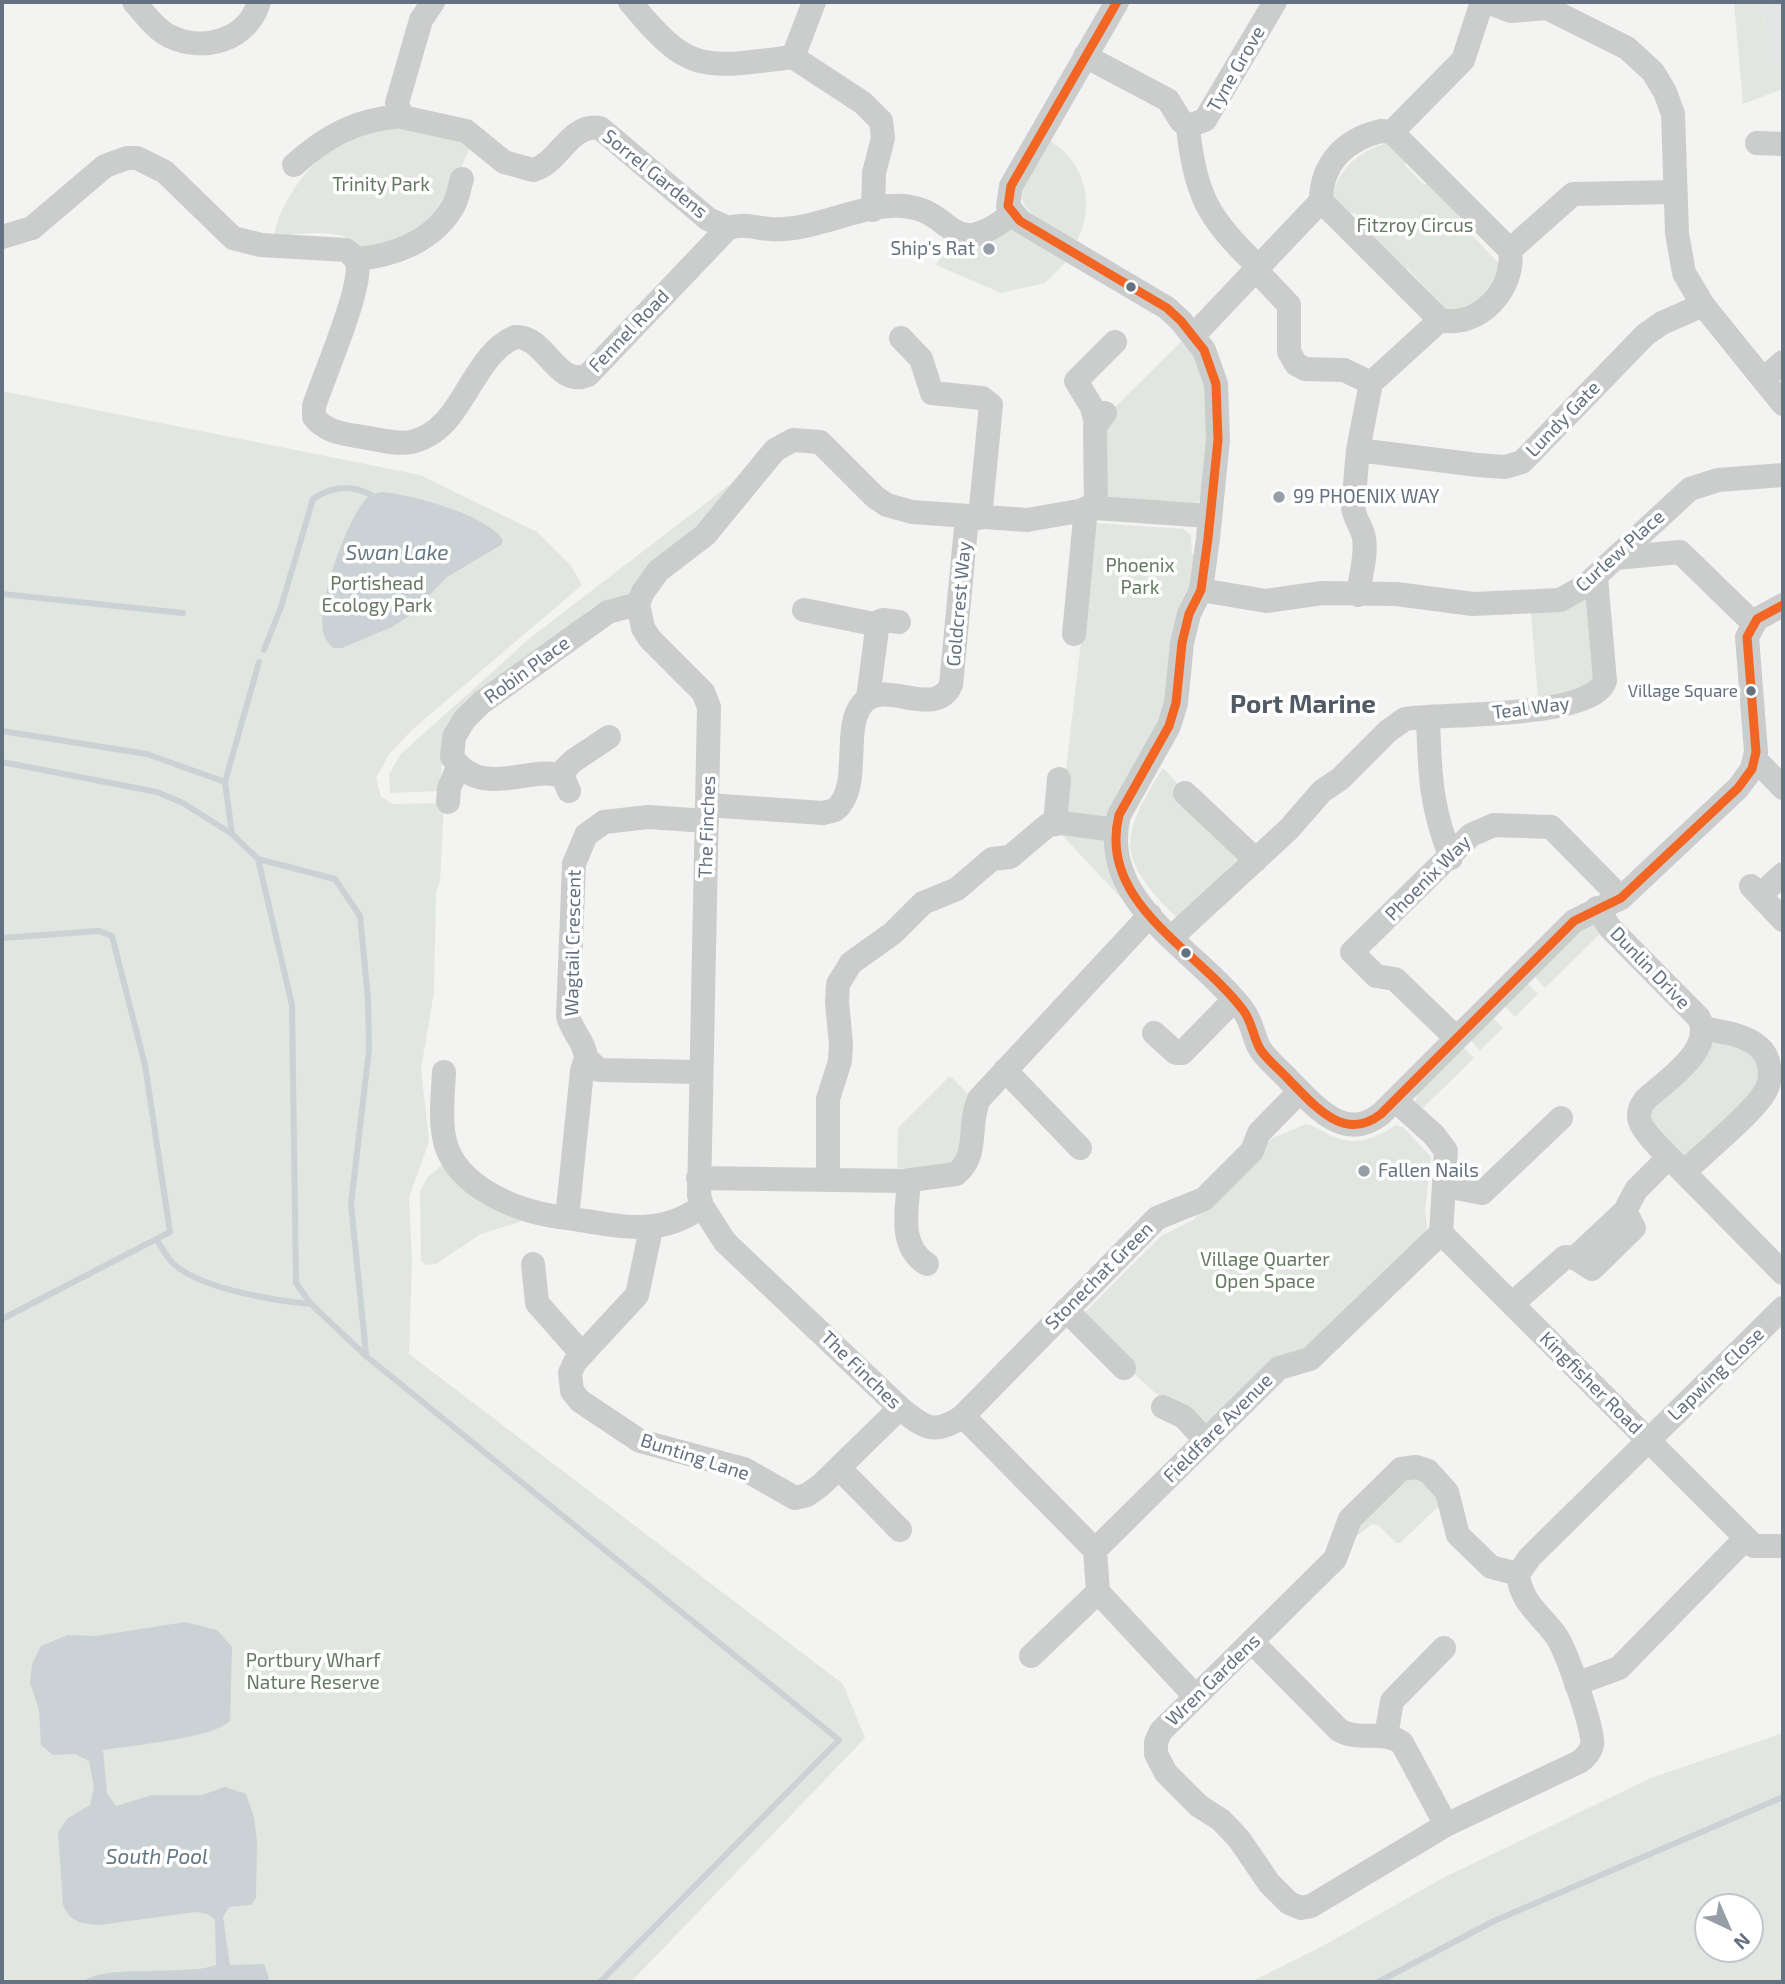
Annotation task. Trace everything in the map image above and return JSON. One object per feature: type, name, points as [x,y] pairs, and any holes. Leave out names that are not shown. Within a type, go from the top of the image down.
[{"type":"street","points":[[134,2],[171,36],[211,42],[230,38],[243,29],[256,13],[259,2]]},
{"type":"street","points":[[400,116],[397,103],[408,73],[418,30],[433,2]]},
{"type":"street","points":[[793,57],[814,2]]},
{"type":"street","points":[[1117,2],[1011,186],[1007,200],[1012,214],[1032,229],[1148,295],[1181,321],[1194,335],[1211,367],[1218,402],[1201,590],[1185,629],[1176,703],[1169,726],[1133,788],[1115,830],[1116,861],[1131,892],[1150,915],[1246,1014],[1261,1050],[1325,1115],[1347,1125],[1367,1123],[1395,1100],[1574,921],[1622,898],[1738,788],[1756,760],[1746,646],[1754,623],[1768,611],[1783,604]]},
{"type":"street","name":"Tyne Grove","points":[[1188,126],[1205,120],[1275,2]]},
{"type":"street","points":[[1194,335],[1255,267],[1321,201],[1325,175],[1338,153],[1367,135],[1392,132],[1464,61],[1485,2],[1511,11],[1548,5],[1627,48],[1653,72],[1665,92],[1672,114],[1674,192],[1681,262],[1703,304],[1783,404]]},
{"type":"street","points":[[638,5],[665,43],[691,60],[721,64],[793,57],[863,103],[881,121],[883,138],[874,173],[873,210]]},
{"type":"street","points":[[1085,56],[1168,100],[1181,121],[1188,126],[1193,164],[1203,201],[1222,231],[1289,304],[1289,352],[1296,364],[1305,369],[1344,370],[1371,383]]},
{"type":"street","name":"Sorrel Gardens","points":[[294,165],[321,142],[349,126],[400,116],[466,131],[504,162],[533,170],[545,165],[583,130],[600,128],[708,219],[728,228]]},
{"type":"street","points":[[1392,132],[1510,250]]},
{"type":"street","points":[[1757,143],[1783,144]]},
{"type":"street","points":[[2,237],[32,228],[105,166],[127,158],[137,158],[165,172],[233,238],[261,245],[341,248],[356,260],[400,250],[430,232],[453,207],[462,179]]},
{"type":"street","points":[[1321,201],[1440,320],[1451,322],[1468,318],[1495,300],[1509,275],[1510,250],[1573,194],[1674,192]]},
{"type":"street","points":[[728,228],[750,225],[781,229],[891,206],[912,207],[961,235],[986,231],[1012,214]]},
{"type":"street","name":"Fennel Road","points":[[356,260],[357,271],[341,336],[314,406],[314,417],[321,425],[343,434],[405,443],[421,439],[442,424],[496,350],[515,337],[532,341],[568,376],[575,378],[588,375],[728,228]]},
{"type":"street","name":"Lundy Gate","points":[[1358,450],[1414,454],[1457,463],[1514,465],[1522,462],[1646,335],[1662,323],[1703,304]]},
{"type":"street","points":[[1358,595],[1365,543],[1361,527],[1353,515],[1358,450],[1371,383],[1440,320]]},
{"type":"street","name":"Goldcrest Way","points":[[868,698],[891,696],[936,700],[950,688],[991,405],[982,398],[932,393],[921,359],[901,338]]},
{"type":"street","points":[[1073,634],[1091,508],[1100,418],[1068,372],[1115,342]]},
{"type":"street","points":[[1764,379],[1783,362]]},
{"type":"street","points":[[638,604],[651,578],[705,535],[775,450],[793,440],[820,442],[875,497],[887,505],[912,512],[1027,520],[1091,508],[1209,516]]},
{"type":"street","name":"Curlew Place","points":[[1201,590],[1261,601],[1315,593],[1396,594],[1469,604],[1549,602],[1574,594],[1596,577],[1680,497],[1699,484],[1783,475]]},
{"type":"street","points":[[1616,558],[1680,552],[1754,623]]},
{"type":"street","name":"Teal Way","points":[[1172,937],[1289,829],[1322,791],[1340,779],[1396,724],[1405,719],[1547,707],[1583,701],[1598,693],[1605,681],[1596,577]]},
{"type":"street","name":"Robin Place","points":[[447,802],[449,788],[459,765],[452,757],[454,737],[464,720],[481,704],[608,611],[638,604]]},
{"type":"street","name":"The Finches","points":[[638,604],[639,618],[650,639],[691,677],[707,699],[710,722],[699,1072],[698,1178],[702,1206],[725,1242],[922,1426],[949,1426],[963,1416]]},
{"type":"street","points":[[707,813],[822,813],[835,810],[846,794],[857,712],[868,698],[889,622],[874,624],[804,610]]},
{"type":"street","points":[[1428,718],[1430,773],[1436,818],[1451,858]]},
{"type":"street","points":[[459,765],[470,773],[499,781],[548,773],[564,783],[573,761],[609,737]]},
{"type":"street","points":[[1756,760],[1783,788]]},
{"type":"street","points":[[1055,823],[1059,779]]},
{"type":"street","points":[[1185,793],[1256,860]]},
{"type":"street","name":"Wagtail Crescent","points":[[586,1058],[586,1048],[572,1029],[568,1016],[573,864],[578,848],[586,835],[604,822],[707,813]]},
{"type":"street","points":[[828,1179],[828,1099],[840,1061],[837,1002],[843,973],[860,954],[893,933],[923,903],[957,890],[992,859],[1010,857],[1042,829],[1055,823],[1115,830]]},
{"type":"street","name":"Phoenix Way","points":[[1455,1038],[1395,979],[1376,976],[1352,952],[1451,858],[1471,835],[1489,826],[1546,826],[1554,829],[1622,898]]},
{"type":"street","points":[[1783,874],[1756,890],[1783,920]]},
{"type":"street","name":"Dunlin Drive","points":[[1597,908],[1610,928],[1699,1018],[1703,1028],[1699,1049],[1639,1109],[1641,1126],[1783,1273]]},
{"type":"street","points":[[698,1178],[909,1181],[950,1176],[965,1166],[971,1155],[975,1108],[1004,1070],[1150,915]]},
{"type":"street","points":[[1153,1033],[1176,1053],[1182,1053],[1234,1000]]},
{"type":"street","name":"Dunlin Drive","points":[[1513,1304],[1559,1260],[1575,1258],[1591,1269],[1634,1228],[1625,1211],[1641,1184],[1676,1165],[1756,1103],[1768,1084],[1769,1066],[1760,1047],[1747,1038],[1703,1028]]},
{"type":"street","points":[[567,1218],[582,1071],[586,1058],[599,1070],[699,1072]]},
{"type":"street","points":[[1004,1070],[1080,1148]]},
{"type":"street","points":[[444,1072],[444,1138],[455,1162],[483,1189],[505,1201],[546,1216],[651,1229],[680,1221],[702,1206]]},
{"type":"street","name":"Stonechat Green","points":[[963,1416],[1157,1218],[1204,1199],[1252,1151],[1259,1133],[1300,1091]]},
{"type":"street","points":[[1395,1100],[1445,1147],[1447,1159],[1440,1214],[1441,1233]]},
{"type":"street","points":[[1445,1186],[1482,1193],[1561,1118]]},
{"type":"street","points":[[909,1181],[908,1240],[913,1253],[927,1264]]},
{"type":"street","name":"Bunting Lane","points":[[651,1229],[637,1295],[582,1354],[570,1373],[572,1391],[580,1401],[640,1441],[744,1469],[795,1498],[807,1495],[840,1469],[900,1408]]},
{"type":"street","name":"Kingfisher Road","points":[[1441,1233],[1746,1538],[1758,1548],[1783,1546]]},
{"type":"street","name":"Fieldfare Avenue","points":[[1095,1550],[1279,1368],[1310,1359],[1441,1233]]},
{"type":"street","points":[[533,1264],[537,1303],[582,1354]]},
{"type":"street","name":"Lapwing Close","points":[[1648,1440],[1783,1308]]},
{"type":"street","points":[[1066,1310],[1124,1368]]},
{"type":"street","points":[[1163,1407],[1184,1417],[1205,1440]]},
{"type":"street","points":[[963,1416],[1095,1550],[1098,1592],[1195,1696]]},
{"type":"street","points":[[1518,1574],[1530,1558],[1648,1440]]},
{"type":"street","name":"Wren Gardens","points":[[1409,1466],[1428,1471],[1447,1492],[1458,1535],[1491,1567],[1518,1574],[1524,1598],[1557,1638],[1576,1684],[1592,1736],[1591,1749],[1585,1758],[1446,1825],[1311,1906],[1294,1906],[1269,1884],[1239,1839],[1221,1820],[1199,1806],[1159,1765],[1158,1737],[1195,1696],[1335,1559],[1350,1518],[1394,1475],[1409,1466]]},
{"type":"street","points":[[840,1469],[900,1530]]},
{"type":"street","points":[[1576,1684],[1619,1668],[1746,1538]]},
{"type":"street","points":[[1031,1656],[1098,1592]]},
{"type":"street","points":[[1252,1642],[1339,1730],[1350,1736],[1386,1736],[1397,1739],[1406,1748],[1446,1825]]},
{"type":"street","points":[[1386,1736],[1392,1701],[1444,1648]]},
{"type":"shaded area","points":[[1762,2],[1783,2],[1783,62],[1767,64]]},
{"type":"green space","points":[[1734,2],[1762,2],[1767,63],[1783,62],[1783,89],[1743,104]]},
{"type":"green space","name":"Trinity Park","points":[[387,122],[461,140],[471,146],[444,204],[413,233],[361,250],[354,242],[334,234],[274,235],[288,199],[322,156],[338,144]]},
{"type":"green space","points":[[1048,139],[1071,159],[1084,184],[1086,212],[1077,241],[1039,219],[1023,201],[1027,178]]},
{"type":"green space","name":"Fitzroy Circus","points":[[1391,142],[1405,157],[1405,165],[1423,184],[1434,184],[1459,210],[1459,221],[1499,264],[1487,290],[1468,305],[1448,312],[1408,269],[1398,269],[1374,244],[1371,231],[1355,213],[1345,213],[1331,199],[1340,178],[1352,162],[1369,150]]},
{"type":"green space","points":[[1013,228],[1068,260],[1045,283],[1001,293],[936,265],[951,238]]},
{"type":"green space","name":"Phoenix Park","points":[[1184,339],[1193,351],[1211,406],[1200,499],[1196,503],[1109,499],[1102,485],[1105,417]]},
{"type":"green space","name":"Portbury Wharf Nature Reserve","points":[[2,391],[420,475],[537,532],[571,566],[582,585],[413,729],[390,753],[376,778],[381,797],[393,804],[444,803],[440,881],[436,893],[434,992],[421,1069],[429,1141],[409,1198],[412,1259],[409,1354],[843,1684],[865,1738],[631,1982],[2,1982]]},
{"type":"green space","points":[[741,476],[701,523],[641,574],[626,598],[592,607],[445,738],[439,791],[390,793],[389,774],[401,754],[530,638]]},
{"type":"green space","name":"Phoenix Park","points":[[1095,523],[1184,529],[1191,535],[1192,553],[1196,556],[1165,710],[1109,821],[1061,812]]},
{"type":"green space","points":[[1587,596],[1595,685],[1538,698],[1531,613]]},
{"type":"green space","points":[[1163,768],[1244,853],[1177,918],[1143,879],[1134,863],[1131,847],[1132,831],[1138,813]]},
{"type":"green space","points":[[1059,832],[1105,835],[1120,897]]},
{"type":"green space","points":[[1591,921],[1602,932],[1545,988],[1534,976]]},
{"type":"green space","points":[[1527,983],[1538,994],[1515,1017],[1504,1005]]},
{"type":"green space","points":[[1492,1017],[1503,1028],[1480,1050],[1469,1039]]},
{"type":"green space","points":[[1711,1036],[1761,1057],[1758,1088],[1684,1158],[1648,1123],[1649,1108]]},
{"type":"green space","points":[[1463,1047],[1474,1058],[1420,1111],[1415,1103],[1417,1093]]},
{"type":"green space","points":[[950,1076],[971,1097],[957,1161],[938,1170],[897,1168],[898,1128]]},
{"type":"green space","name":"Village Quarter Open Space","points":[[1306,1124],[1349,1141],[1365,1140],[1396,1125],[1403,1127],[1431,1157],[1425,1211],[1428,1233],[1307,1352],[1203,1431],[1121,1361],[1094,1328],[1085,1312],[1161,1236],[1193,1220],[1273,1138]]},
{"type":"green space","points":[[443,1164],[526,1220],[481,1234],[436,1264],[426,1265],[421,1261],[420,1191],[427,1178]]},
{"type":"green space","points":[[1415,1474],[1436,1492],[1440,1505],[1400,1543],[1396,1543],[1379,1526],[1372,1524],[1352,1540],[1352,1529],[1405,1477]]},
{"type":"green space","points":[[1783,1733],[1783,1982],[1251,1982],[1321,1947],[1445,1877],[1651,1778]]},
{"type":"water","name":"Swan Lake","points":[[381,492],[428,501],[465,514],[482,522],[503,540],[501,545],[447,577],[409,616],[392,627],[342,648],[333,648],[325,637],[322,622],[334,564],[358,509],[368,497]]},
{"type":"water","name":"South Pool","points":[[185,1622],[217,1630],[232,1647],[230,1721],[221,1727],[190,1737],[103,1750],[107,1793],[116,1806],[152,1795],[202,1795],[225,1787],[246,1794],[254,1817],[257,1842],[256,1898],[251,1905],[229,1907],[223,1917],[230,1965],[264,1964],[270,1982],[83,1982],[107,1973],[186,1970],[216,1965],[215,1920],[208,1914],[196,1912],[99,1925],[77,1921],[66,1911],[63,1905],[58,1832],[68,1818],[90,1805],[94,1787],[89,1761],[75,1754],[53,1755],[41,1745],[39,1710],[30,1683],[32,1664],[41,1646],[68,1635],[96,1636]]},
{"type":"waterway","points":[[264,650],[281,607],[313,499],[327,491],[342,488],[356,489],[371,495]]},
{"type":"waterway","points":[[2,594],[183,613]]},
{"type":"waterway","points":[[232,834],[225,782],[259,662]]},
{"type":"waterway","points":[[2,731],[147,754],[225,782]]},
{"type":"waterway","points":[[2,762],[157,792],[183,803],[232,834],[258,859],[335,879],[360,916],[368,999],[369,1050],[351,1204],[366,1354]]},
{"type":"waterway","points":[[258,859],[292,1005],[296,1283],[311,1304],[366,1356],[839,1740],[600,1982]]},
{"type":"waterway","points":[[2,938],[99,931],[112,936],[145,1065],[170,1232],[2,1319]]},
{"type":"waterway","points":[[157,1240],[173,1263],[204,1281],[260,1297],[311,1304]]},
{"type":"waterway","points":[[1378,1982],[1494,1921],[1783,1797]]},
{"type":"transit line","points":[[1117,2],[1011,186],[1008,206],[1020,221],[1167,308],[1204,350],[1216,384],[1218,440],[1201,590],[1189,614],[1182,643],[1176,703],[1169,726],[1119,815],[1116,846],[1123,874],[1136,899],[1156,923],[1224,988],[1243,1010],[1263,1053],[1320,1110],[1342,1123],[1355,1125],[1381,1114],[1574,921],[1621,898],[1738,788],[1752,769],[1756,752],[1747,637],[1757,619],[1783,605]]},
{"type":"place","name":"Ship's Rat","points":[[989,249]]},
{"type":"place","name":"99 PHOENIX WAY","points":[[1279,497]]},
{"type":"place","name":"Village Square","points":[[1751,691]]},
{"type":"place","name":"Fallen Nails","points":[[1364,1171]]},
{"type":"district","name":"Port Marine","points":[[1303,704]]},
{"type":"park label","name":"Portishead Ecology Park","points":[[377,595]]}]
